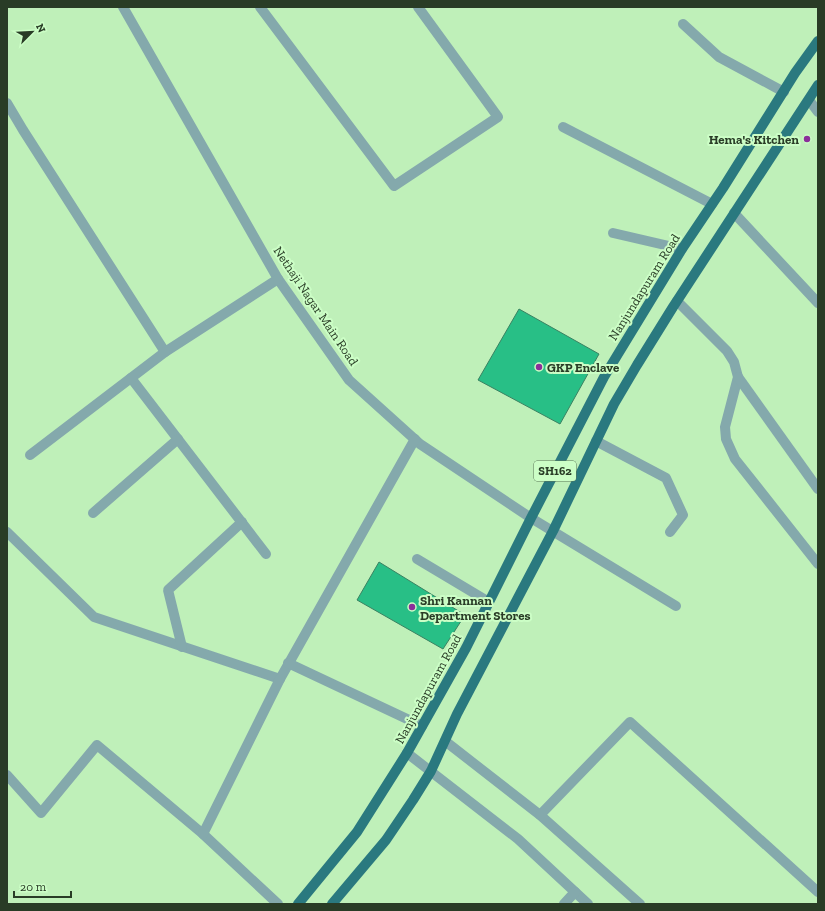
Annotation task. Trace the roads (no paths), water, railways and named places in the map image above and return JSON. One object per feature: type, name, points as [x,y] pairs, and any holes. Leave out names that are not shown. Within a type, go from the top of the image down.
[{"type":"main road","name":"Nanjundapuram Road","points":[[298,904],[357,832],[408,753],[466,648],[604,377],[682,249],[818,41]]},
{"type":"main road","name":"SH162","points":[[332,904],[386,840],[431,771],[458,714],[553,531],[614,404],[677,301],[818,85]]},
{"type":"street","name":"Nethaji Nagar Main Road","points":[[123,7],[278,279],[349,380],[420,444],[531,518],[676,606]]},
{"type":"street","points":[[260,7],[394,186],[498,117],[418,7]]},
{"type":"street","points":[[683,24],[719,57],[784,92]]},
{"type":"street","points":[[809,100],[818,112]]},
{"type":"street","points":[[7,104],[165,352]]},
{"type":"street","points":[[562,127],[712,204]]},
{"type":"street","points":[[734,213],[818,303]]},
{"type":"street","points":[[613,232],[682,249]]},
{"type":"street","points":[[30,455],[165,352],[278,279]]},
{"type":"street","points":[[677,301],[727,351],[734,362],[738,377],[818,489]]},
{"type":"street","points":[[738,377],[725,428],[726,439],[735,459],[818,564]]},
{"type":"street","points":[[131,378],[266,554]]},
{"type":"street","points":[[93,513],[178,439]]},
{"type":"street","points":[[203,834],[288,663],[415,439]]},
{"type":"street","points":[[596,441],[666,478],[684,515],[670,532]]},
{"type":"street","points":[[182,647],[168,590],[242,522]]},
{"type":"street","points":[[7,532],[94,617],[280,679]]},
{"type":"street","points":[[416,559],[489,602]]},
{"type":"street","points":[[288,663],[422,726]]},
{"type":"street","points":[[540,815],[630,722],[818,892]]},
{"type":"street","points":[[445,741],[540,815],[640,904]]},
{"type":"street","points":[[7,776],[41,813],[97,745],[203,834],[278,904]]},
{"type":"street","points":[[408,753],[518,838],[588,904]]},
{"type":"street","points":[[564,904],[575,892]]},
{"type":"place","name":"Hema's Kitchen","points":[[807,139]]},
{"type":"place","name":"GKP Enclave","points":[[539,367]]},
{"type":"place","name":"Shri Kannan Department Stores","points":[[412,607]]}]
